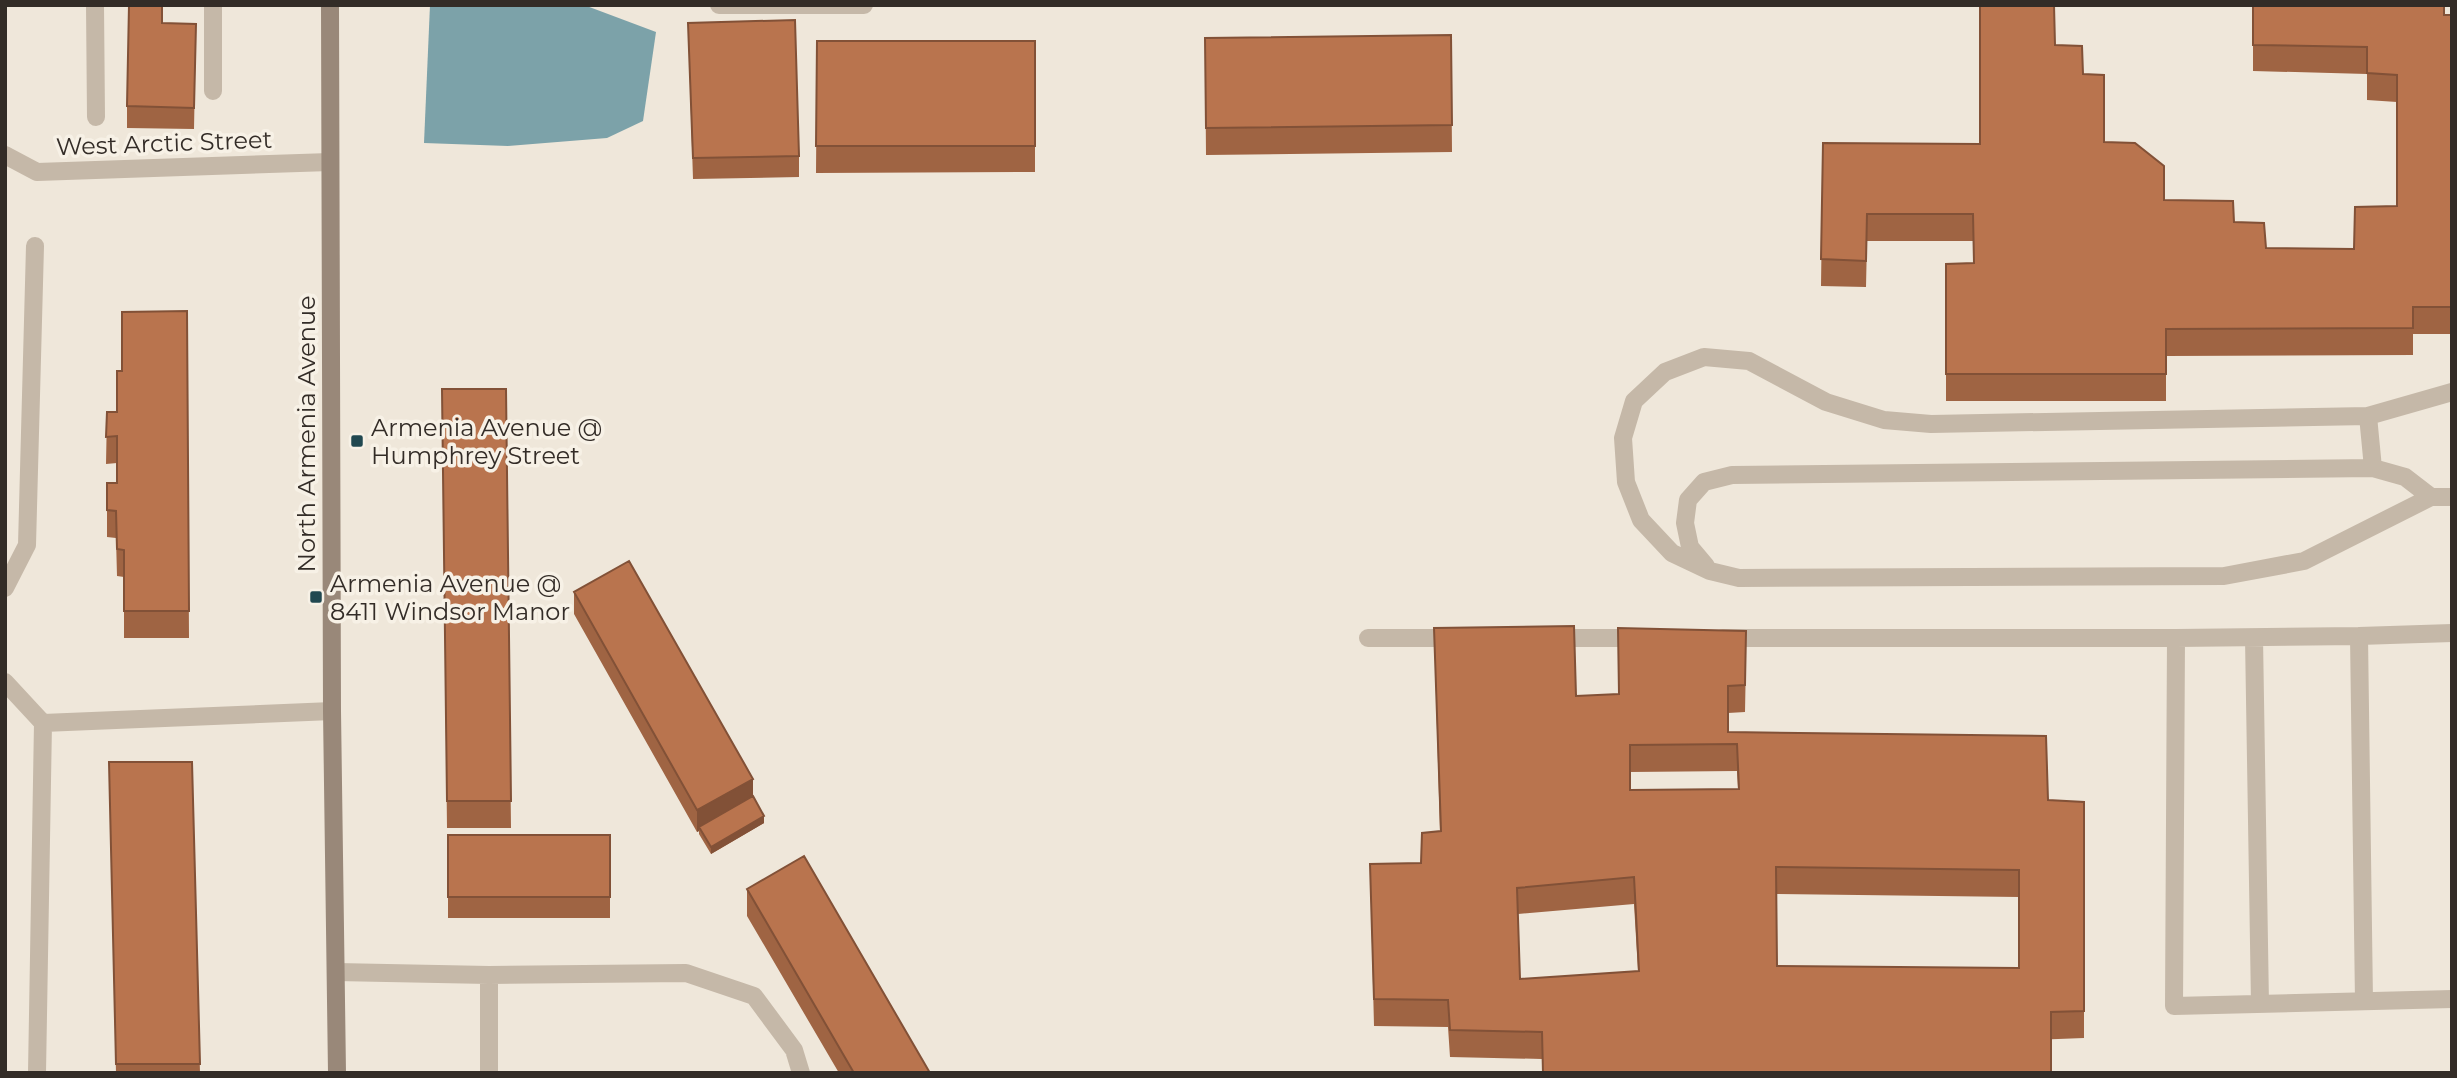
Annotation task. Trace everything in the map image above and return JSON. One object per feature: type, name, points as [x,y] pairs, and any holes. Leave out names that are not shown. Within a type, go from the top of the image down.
[{"type":"main road","name":"North Armenia Avenue","points":[[330,5],[332,710],[337,1073]]},
{"type":"street","points":[[95,5],[96,117]]},
{"type":"street","points":[[213,5],[213,91]]},
{"type":"street","points":[[719,5],[880,5]]},
{"type":"street","name":"West Arctic Street","points":[[5,155],[37,172],[330,162]]},
{"type":"street","points":[[5,588],[27,545],[35,246]]},
{"type":"street","points":[[2452,392],[2368,415],[1931,424],[1884,420],[1826,402],[1749,361],[1704,356],[1665,372],[1634,401],[1623,438],[1626,482],[1641,520],[1672,553],[1710,570],[1738,578],[2224,576],[2304,561],[2431,497],[2452,497]]},
{"type":"street","points":[[2368,415],[2373,468]]},
{"type":"street","points":[[1710,570],[1689,547],[1685,523],[1688,500],[1704,482],[1732,475],[2373,468],[2405,477],[2431,497]]},
{"type":"street","points":[[1703,638],[2253,638],[2452,633]]},
{"type":"street","points":[[2358,636],[2364,1001]]},
{"type":"street","points":[[1368,639],[1480,638]]},
{"type":"street","points":[[1535,638],[1661,638]]},
{"type":"street","points":[[2176,638],[2174,1006],[2452,999]]},
{"type":"street","points":[[2253,638],[2260,1004]]},
{"type":"street","points":[[5,682],[43,723],[37,1073]]},
{"type":"street","points":[[43,723],[332,710]]},
{"type":"street","points":[[336,972],[489,975],[686,973],[754,996],[794,1050],[801,1073]]},
{"type":"street","points":[[489,975],[489,1073]]},
{"type":"water","points":[[430,5],[584,5],[656,32],[643,121],[607,138],[508,146],[424,143]]},
{"type":"building","points":[[129,5],[162,5],[162,23],[196,24],[194,108],[127,106]]},
{"type":"building","points":[[1980,5],[2054,5],[2055,45],[2082,46],[2083,74],[2104,75],[2104,142],[2135,143],[2164,166],[2164,200],[2233,201],[2234,222],[2264,223],[2266,248],[2354,249],[2355,207],[2397,206],[2397,75],[2367,73],[2367,47],[2253,45],[2253,5],[2444,5],[2444,15],[2452,15],[2452,307],[2413,307],[2413,328],[2166,329],[2166,374],[1946,374],[1946,264],[1974,263],[1973,214],[1867,214],[1866,261],[1821,259],[1823,143],[1980,144]]},
{"type":"building","points":[[795,20],[799,156],[693,158],[688,23]]},
{"type":"building","points":[[1451,35],[1452,125],[1206,128],[1205,38]]},
{"type":"building","points":[[817,41],[1035,41],[1035,146],[816,146]]},
{"type":"building","points":[[187,311],[189,611],[124,611],[124,550],[117,549],[116,511],[107,510],[107,483],[117,483],[117,436],[106,437],[107,412],[117,412],[117,371],[122,371],[122,312]]},
{"type":"building","points":[[442,389],[506,389],[511,801],[447,801]]},
{"type":"building","points":[[629,561],[753,779],[697,810],[574,592]]},
{"type":"building","points":[[1574,626],[1576,696],[1619,694],[1618,628],[1746,631],[1745,685],[1728,686],[1728,732],[2046,736],[2048,800],[2084,802],[2084,1011],[2051,1012],[2051,1073],[1543,1073],[1542,1032],[1450,1030],[1448,1000],[1374,999],[1370,864],[1421,863],[1422,833],[1441,831],[1434,628]],"holes":[[[1737,744],[1739,789],[1630,790],[1630,745]],[[1776,867],[2019,870],[2019,968],[1777,966]],[[1634,877],[1639,971],[1520,979],[1517,888]]]},
{"type":"building","points":[[109,762],[192,762],[200,1064],[116,1064]]},
{"type":"building","points":[[753,796],[764,816],[711,847],[699,827]]},
{"type":"building","points":[[448,835],[610,835],[610,897],[448,897]]},
{"type":"building","points":[[804,856],[930,1073],[854,1073],[747,889]]},
{"type":"place","name":"Armenia Avenue @ Humphrey Street","points":[[357,441]]},
{"type":"place","name":"Armenia Avenue @ 8411 Windsor Manor","points":[[316,597]]}]
